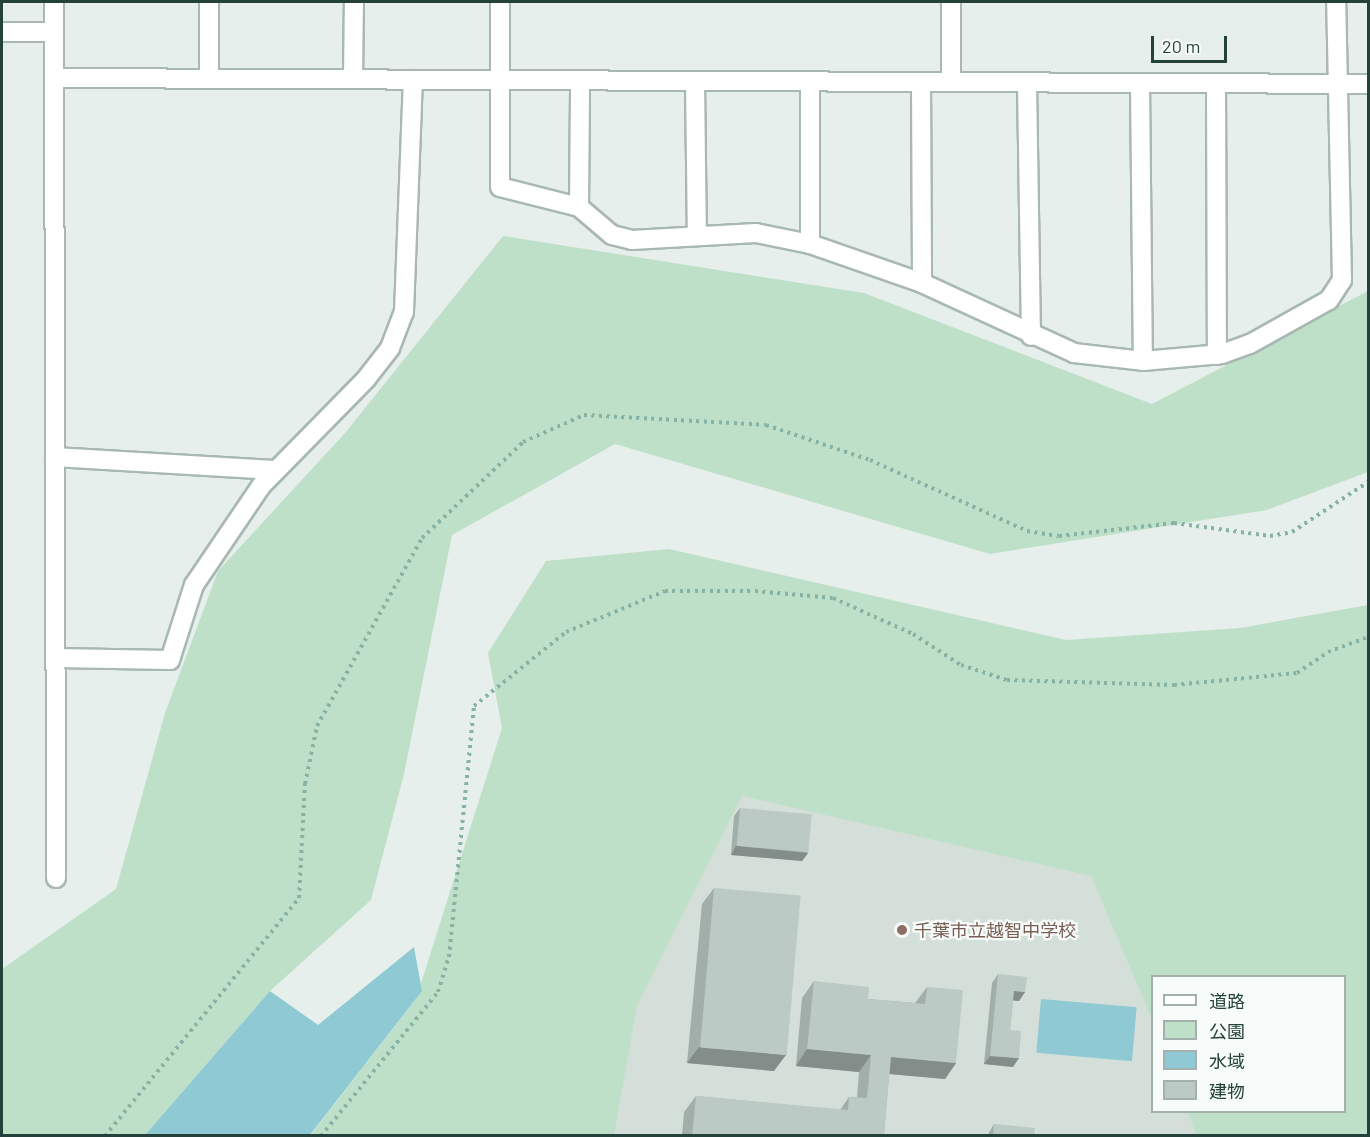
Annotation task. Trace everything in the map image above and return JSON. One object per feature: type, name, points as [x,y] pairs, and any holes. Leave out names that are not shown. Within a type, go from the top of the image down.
[{"type":"street","points":[[54,2],[56,878]]},
{"type":"street","points":[[209,2],[209,79]]},
{"type":"street","points":[[353,80],[354,2]]},
{"type":"street","points":[[500,2],[500,187],[579,207],[612,235],[632,240],[756,233],[810,244],[922,283],[1031,336],[1074,353],[1143,362],[1217,355],[1250,344],[1329,300],[1342,280],[1335,84],[1336,2]]},
{"type":"street","points":[[951,2],[951,82]]},
{"type":"street","points":[[2,32],[54,32]]},
{"type":"street","points":[[54,78],[1368,84]]},
{"type":"street","points":[[56,658],[170,660],[194,585],[274,470],[366,379],[390,348],[404,312],[412,80]]},
{"type":"street","points":[[579,207],[580,81]]},
{"type":"street","points":[[694,81],[697,236]]},
{"type":"street","points":[[810,82],[810,244]]},
{"type":"street","points":[[921,82],[922,283]]},
{"type":"street","points":[[1027,83],[1031,336]]},
{"type":"street","points":[[1140,84],[1143,362]]},
{"type":"street","points":[[1216,84],[1217,355]]},
{"type":"street","points":[[55,457],[274,470]]},
{"type":"path","points":[[105,1136],[299,898],[305,784],[317,726],[422,538],[523,442],[584,415],[766,425],[870,460],[1027,531],[1059,536],[1174,524],[1270,536],[1292,532],[1368,482]]},
{"type":"path","points":[[321,1136],[438,992],[449,957],[474,706],[566,632],[665,591],[755,591],[833,598],[913,634],[961,664],[1007,680],[1174,685],[1298,673],[1328,652],[1368,637]]},
{"type":"shaded area","name":"千葉市立越智中学校","points":[[723,783],[1149,883],[1151,1113],[1211,1113],[1217,1136],[530,1136]]},
{"type":"green space","points":[[503,236],[864,293],[1152,404],[1368,291],[1368,472],[1267,510],[990,554],[615,444],[452,535],[404,774],[371,900],[270,991],[145,1135],[2,1135],[2,969],[116,889],[165,713],[218,571],[345,433]]},
{"type":"green space","points":[[669,549],[1066,640],[1240,628],[1368,605],[1368,1135],[1196,1135],[1188,1113],[1346,1113],[1346,975],[1151,975],[1151,1017],[1091,876],[742,796],[637,1006],[614,1135],[310,1136],[416,999],[502,728],[488,653],[546,561]]},
{"type":"water","points":[[414,947],[422,991],[310,1135],[145,1135],[270,991],[318,1025]]},
{"type":"water","points":[[1041,999],[1137,1007],[1132,1061],[1036,1053]]},
{"type":"building","points":[[740,808],[812,814],[808,852],[737,846]]},
{"type":"building","points":[[714,888],[801,896],[787,1055],[700,1047]]},
{"type":"building","points":[[998,974],[1027,977],[1025,992],[1014,991],[1010,1030],[1021,1031],[1019,1058],[990,1056]]},
{"type":"building","points":[[814,981],[869,987],[868,999],[925,1004],[927,987],[963,990],[956,1063],[891,1057],[884,1134],[899,1136],[692,1136],[696,1096],[848,1110],[849,1097],[867,1098],[871,1055],[807,1049]]},
{"type":"building","points":[[994,1124],[1035,1128],[1034,1136],[993,1136]]},
{"type":"place","name":"千葉市立越智中学校","points":[[902,930]]}]
